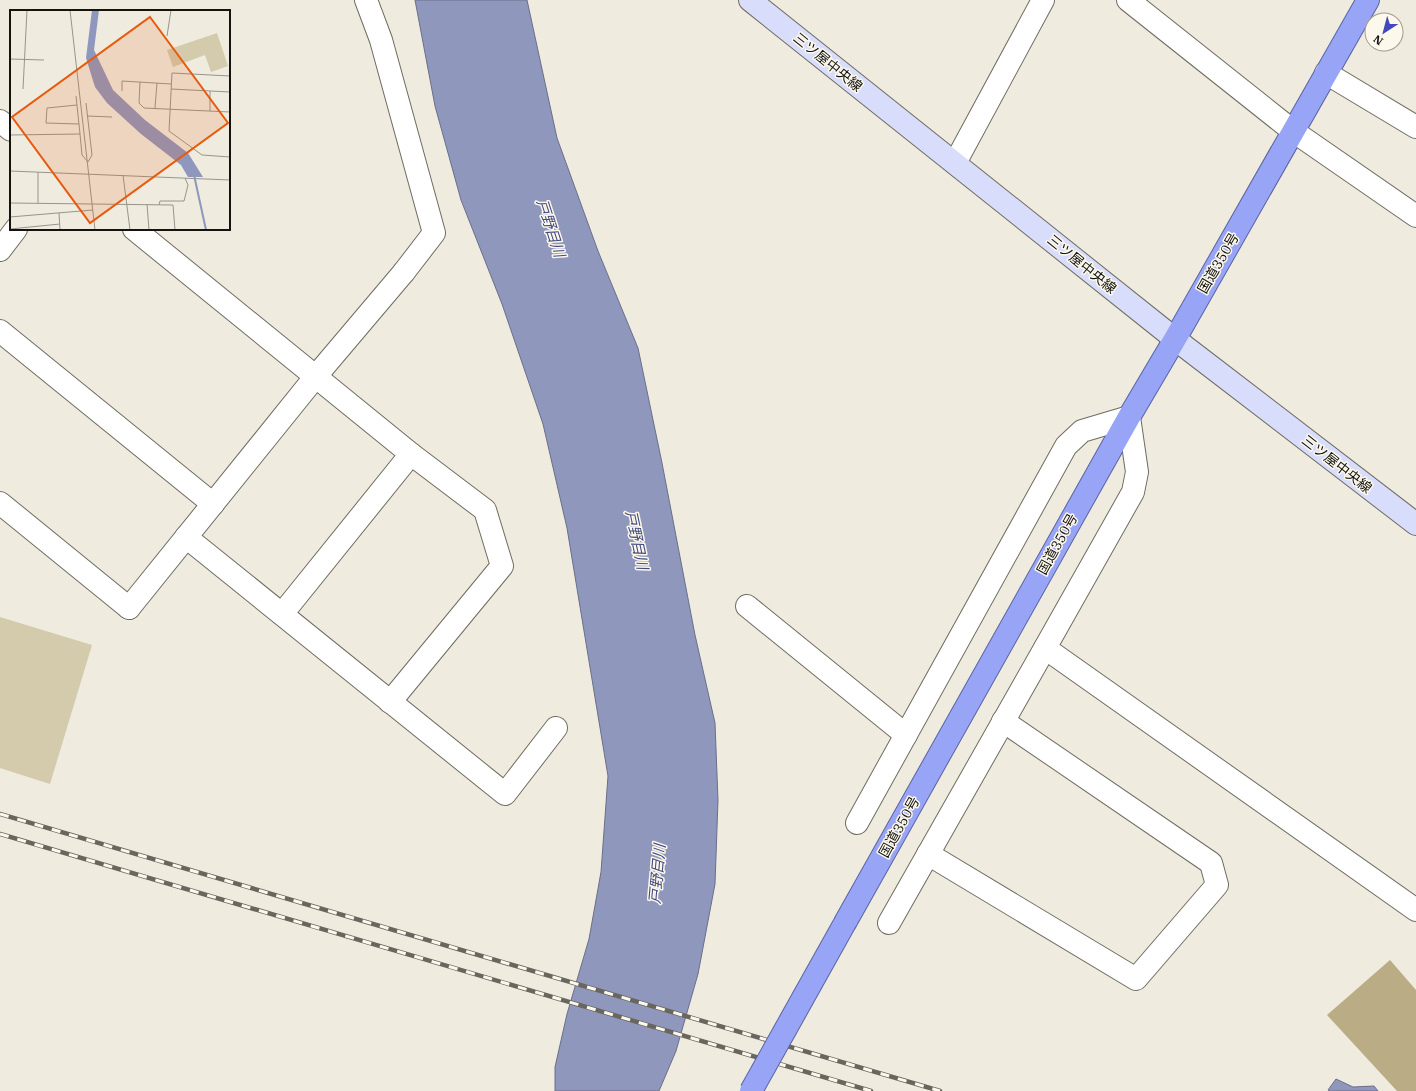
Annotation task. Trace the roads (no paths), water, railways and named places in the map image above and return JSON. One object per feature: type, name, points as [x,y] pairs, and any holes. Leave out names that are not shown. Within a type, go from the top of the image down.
[{"type":"highway","name":"国道350号","points":[[751,1091],[972,694],[1368,0]]},
{"type":"main road","name":"三ツ屋中央線","points":[[750,0],[1175,339],[1416,524]]},
{"type":"street","points":[[0,503],[129,608],[316,376],[404,272],[434,233],[381,40],[366,0]]},
{"type":"street","points":[[955,163],[1043,0]]},
{"type":"street","points":[[1128,0],[1293,131],[1416,216]]},
{"type":"street","points":[[1326,73],[1416,127]]},
{"type":"street","points":[[0,121],[10,129]]},
{"type":"street","points":[[0,250],[15,230]]},
{"type":"street","points":[[135,230],[411,454],[485,510],[502,566],[390,702]]},
{"type":"street","points":[[0,331],[213,504]]},
{"type":"street","points":[[857,823],[1066,446],[1082,431],[1129,417],[1137,472],[1133,492],[889,923]]},
{"type":"street","points":[[282,614],[411,454]]},
{"type":"street","points":[[186,537],[505,794],[556,728]]},
{"type":"street","points":[[747,606],[906,735]]},
{"type":"street","points":[[1045,648],[1416,910]]},
{"type":"street","points":[[928,854],[1136,980],[1217,885],[1211,863],[1003,721]]},
{"type":"water","name":"戸野目川","points":[[415,0],[527,0],[557,138],[598,251],[638,348],[695,635],[715,723],[718,800],[715,884],[698,974],[676,1051],[659,1091],[555,1091],[555,1067],[567,1014],[589,939],[601,872],[608,776],[567,528],[543,424],[502,304],[461,200],[435,106]]},
{"type":"water","points":[[1336,1079],[1353,1087],[1374,1086],[1378,1091],[1328,1090]]},
{"type":"railway","points":[[0,814],[940,1091]]},
{"type":"railway","points":[[0,834],[871,1091]]}]
